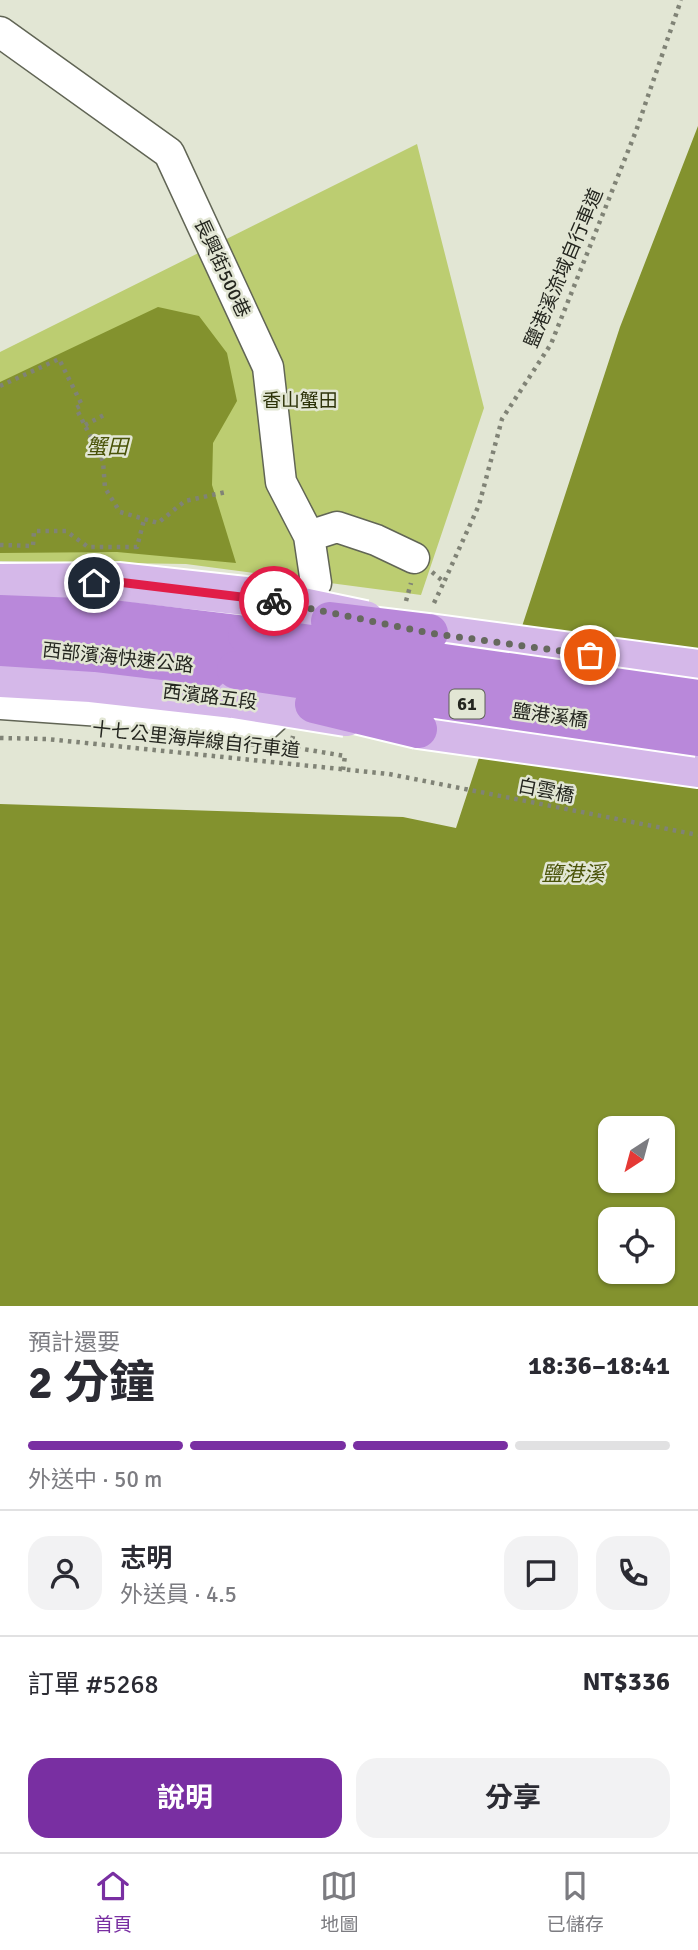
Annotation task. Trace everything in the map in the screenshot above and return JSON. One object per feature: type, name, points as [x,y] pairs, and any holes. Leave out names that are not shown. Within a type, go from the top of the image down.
[{"type":"highway","name":"西部濱海快速公路","points":[[0,614],[100,636],[243,650]]},
{"type":"highway","points":[[100,636],[243,650],[431,619]]},
{"type":"highway","name":"西部濱海快速公路","points":[[0,647],[100,636]]},
{"type":"highway","points":[[243,650],[418,729]]},
{"type":"highway","name":"鹽港溪橋","points":[[243,650],[698,699]]},
{"type":"highway","name":"鹽港溪橋","points":[[243,650],[698,737]]},
{"type":"main road","name":"61","points":[[0,583],[118,582],[243,650]]},
{"type":"main road","points":[[431,619],[698,669]]},
{"type":"main road","name":"西濱路五段","points":[[0,678],[90,683],[243,650]]},
{"type":"main road","name":"鹽港溪橋","points":[[418,729],[698,768]]},
{"type":"lane","name":"長興街500巷","points":[[0,32],[169,153],[268,367],[281,482],[309,536],[316,583]]},
{"type":"lane","points":[[309,536],[338,527],[376,540],[414,558]]},
{"type":"lane","points":[[0,704],[144,714],[260,731],[301,692]]},
{"type":"path","name":"鹽港溪流域自行車道","points":[[431,619],[444,582],[479,505],[502,419],[551,344],[636,131],[681,0]]},
{"type":"path","points":[[0,386],[59,359],[82,405],[76,408],[103,461],[105,488],[120,512],[158,523],[185,501],[226,492]]},
{"type":"path","points":[[85,425],[106,414]]},
{"type":"path","points":[[0,545],[33,546],[34,531],[66,531],[88,547],[137,547],[144,520]]},
{"type":"path","points":[[414,558],[444,582]]},
{"type":"path","name":"十七公里海岸線自行車道","points":[[0,738],[47,739],[389,775]]},
{"type":"path","name":"白雲橋","points":[[389,775],[698,835]]},
{"type":"green space","name":"香山蟹田","points":[[417,144],[484,408],[421,595],[186,564],[0,561],[0,352]]},
{"type":"water","name":"鹽港溪","points":[[698,126],[698,1306],[0,1306],[0,804],[403,817],[456,828],[620,327]]},
{"type":"water","name":"蟹田","points":[[158,307],[199,316],[227,353],[237,401],[213,443],[212,485],[236,563],[117,552],[0,553],[0,382]]},
{"type":"way so far","points":[[274,601],[429,633],[590,655]]},
{"type":"route","points":[[94,583],[118,582],[274,601]]}]
